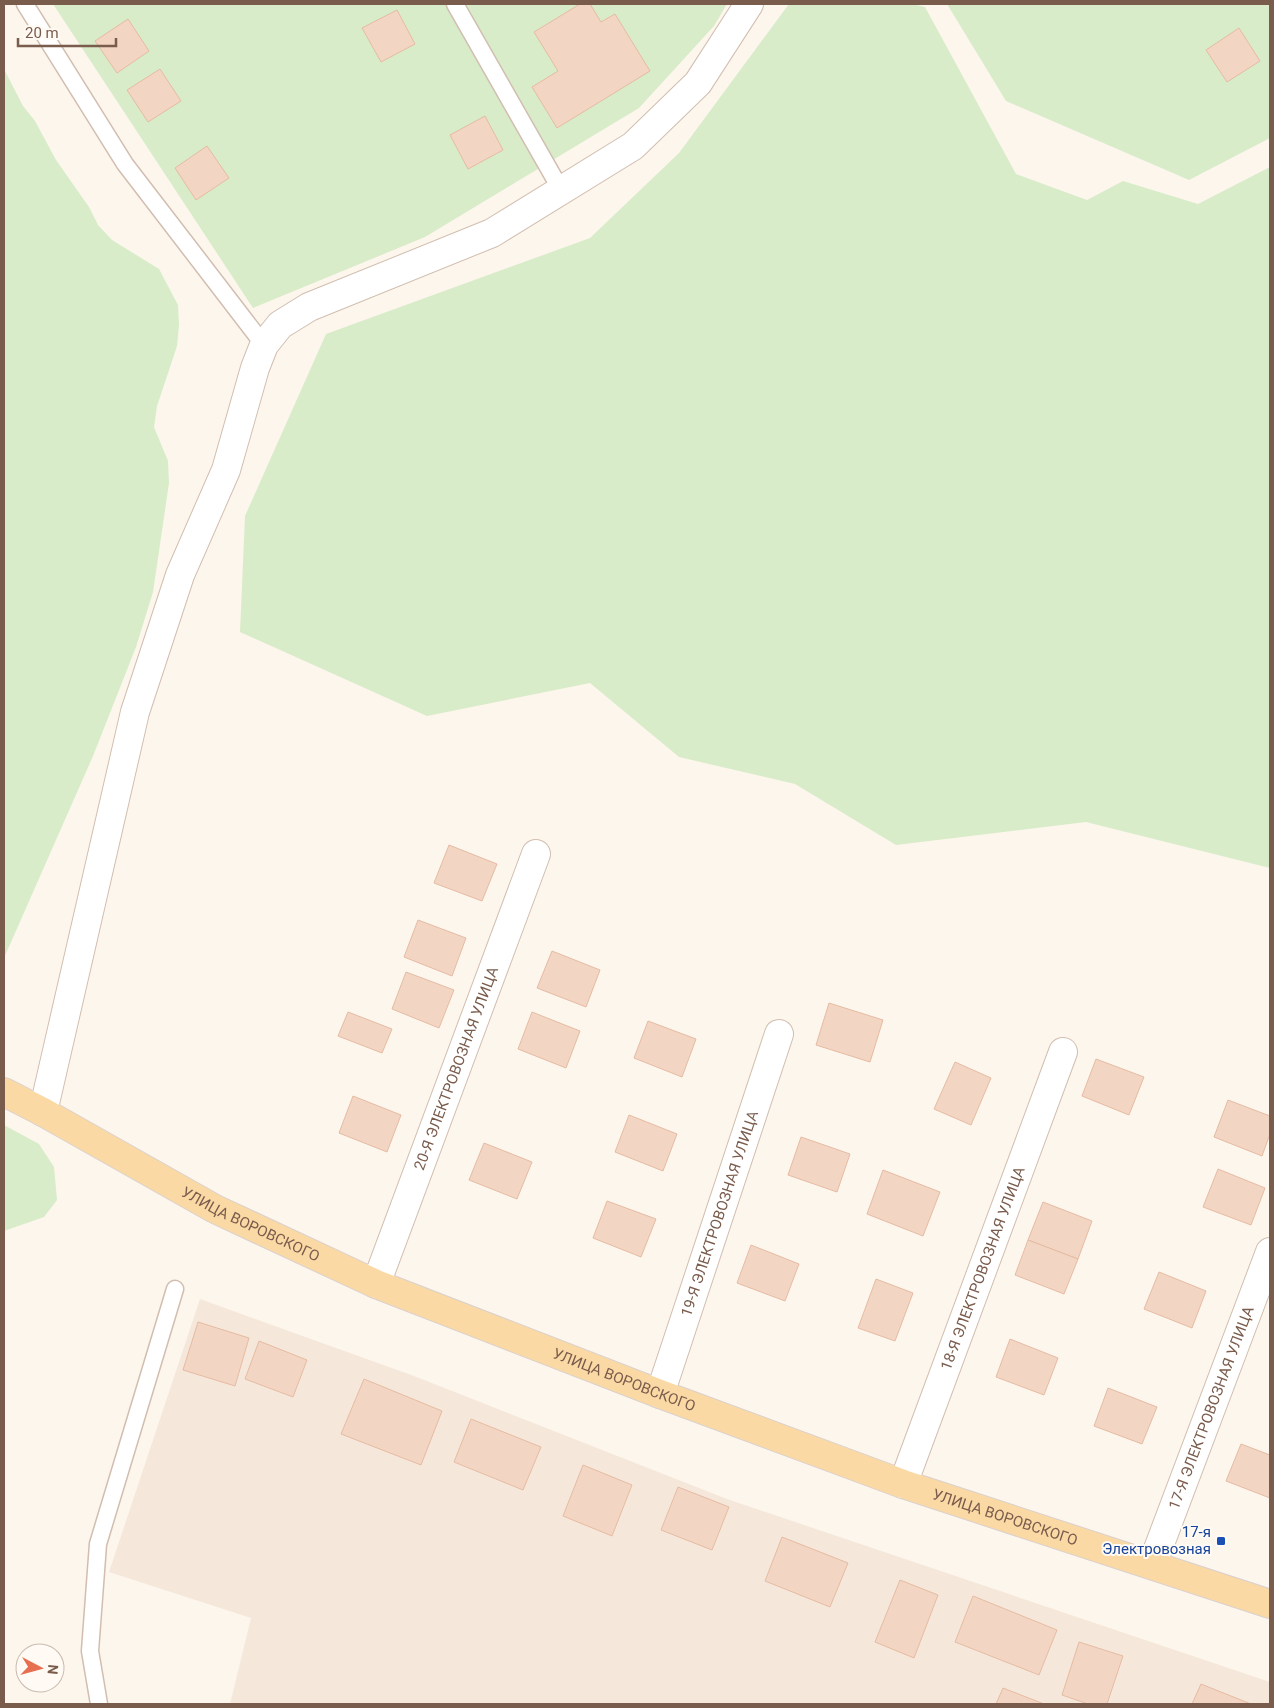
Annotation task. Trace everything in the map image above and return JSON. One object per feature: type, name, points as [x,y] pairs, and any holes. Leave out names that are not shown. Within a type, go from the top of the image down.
[{"type":"main road","name":"УЛИЦА ВОРОВСКОГО","points":[[4,1092],[215,1209],[376,1284],[660,1394],[903,1484],[1270,1604]]},
{"type":"street","points":[[43,1112],[135,712],[180,575],[226,470],[255,368],[264,345],[280,324],[309,307],[492,233],[633,146],[698,83],[749,4]]},
{"type":"street","name":"20-Я ЭЛЕКТРОВОЗНАЯ УЛИЦА","points":[[376,1284],[536,854]]},
{"type":"street","name":"19-Я ЭЛЕКТРОВОЗНАЯ УЛИЦА","points":[[660,1394],[779,1034]]},
{"type":"street","name":"18-Я ЭЛЕКТРОВОЗНАЯ УЛИЦА","points":[[903,1484],[1063,1052]]},
{"type":"street","name":"17-Я ЭЛЕКТРОВОЗНАЯ УЛИЦА","points":[[1152,1565],[1270,1252]]},
{"type":"lane","points":[[25,4],[125,164],[264,345]]},
{"type":"lane","points":[[456,4],[561,190]]},
{"type":"lane","points":[[99,1704],[90,1651],[98,1544],[175,1289]]},
{"type":"shaded area","points":[[200,1299],[414,1376],[727,1499],[1270,1682],[1270,1704],[230,1704],[251,1618],[109,1572]]},
{"type":"green space","points":[[53,4],[727,4],[714,26],[639,108],[425,237],[253,308]]},
{"type":"green space","points":[[789,4],[912,4],[925,7],[1016,174],[1087,200],[1123,181],[1198,204],[1270,167],[1270,868],[1086,822],[896,845],[795,784],[679,757],[590,683],[427,716],[240,632],[245,516],[326,334],[590,238],[679,153]]},
{"type":"green space","points":[[947,4],[1270,4],[1270,138],[1189,180],[1006,101]]},
{"type":"green space","points":[[4,69],[23,106],[35,121],[56,160],[89,207],[98,225],[112,240],[159,269],[178,305],[179,325],[177,346],[157,406],[154,427],[168,461],[169,483],[153,592],[136,647],[93,756],[4,958]]},
{"type":"green space","points":[[4,1125],[39,1144],[54,1167],[57,1200],[44,1217],[4,1231]]},
{"type":"building","points":[[580,4],[590,4],[601,22],[615,14],[650,71],[557,128],[532,87],[558,71],[534,32]]},
{"type":"building","points":[[397,10],[415,44],[381,62],[362,28]]},
{"type":"building","points":[[128,19],[149,51],[117,73],[95,41]]},
{"type":"building","points":[[1239,28],[1260,61],[1227,82],[1206,50]]},
{"type":"building","points":[[160,69],[181,101],[148,122],[127,90]]},
{"type":"building","points":[[485,116],[503,150],[468,169],[450,135]]},
{"type":"building","points":[[207,146],[229,178],[196,200],[175,168]]},
{"type":"building","points":[[449,845],[497,864],[482,901],[434,883]]},
{"type":"building","points":[[418,920],[466,938],[452,976],[404,957]]},
{"type":"building","points":[[552,951],[600,970],[586,1007],[537,988]]},
{"type":"building","points":[[406,972],[454,990],[439,1028],[392,1009]]},
{"type":"building","points":[[829,1003],[883,1020],[870,1062],[816,1045]]},
{"type":"building","points":[[348,1012],[392,1029],[382,1053],[338,1036]]},
{"type":"building","points":[[532,1012],[580,1031],[566,1068],[518,1049]]},
{"type":"building","points":[[648,1021],[696,1039],[682,1077],[634,1058]]},
{"type":"building","points":[[1096,1059],[1144,1077],[1129,1115],[1082,1096]]},
{"type":"building","points":[[955,1062],[991,1078],[971,1125],[934,1109]]},
{"type":"building","points":[[353,1096],[401,1115],[387,1152],[339,1133]]},
{"type":"building","points":[[1228,1100],[1270,1116],[1270,1134],[1262,1156],[1214,1137]]},
{"type":"building","points":[[629,1115],[677,1134],[663,1171],[615,1152]]},
{"type":"building","points":[[801,1137],[850,1154],[837,1192],[788,1175]]},
{"type":"building","points":[[484,1143],[532,1162],[517,1199],[469,1180]]},
{"type":"building","points":[[1218,1169],[1265,1188],[1251,1225],[1203,1207]]},
{"type":"building","points":[[883,1170],[940,1192],[923,1236],[867,1214]]},
{"type":"building","points":[[607,1201],[656,1219],[641,1257],[593,1238]]},
{"type":"building","points":[[1043,1202],[1092,1221],[1078,1259],[1028,1240]]},
{"type":"building","points":[[1028,1240],[1078,1259],[1064,1294],[1015,1275]]},
{"type":"building","points":[[751,1245],[799,1264],[785,1301],[737,1283]]},
{"type":"building","points":[[1159,1272],[1206,1291],[1192,1328],[1144,1309]]},
{"type":"building","points":[[876,1279],[913,1293],[895,1341],[858,1328]]},
{"type":"building","points":[[198,1322],[249,1338],[235,1386],[183,1370]]},
{"type":"building","points":[[1010,1339],[1058,1358],[1044,1395],[996,1377]]},
{"type":"building","points":[[259,1341],[307,1360],[293,1397],[245,1379]]},
{"type":"building","points":[[364,1379],[442,1411],[421,1465],[341,1434]]},
{"type":"building","points":[[1108,1388],[1157,1407],[1142,1444],[1094,1426]]},
{"type":"building","points":[[471,1419],[541,1447],[523,1490],[454,1462]]},
{"type":"building","points":[[1241,1444],[1270,1455],[1270,1498],[1226,1481]]},
{"type":"building","points":[[583,1465],[632,1485],[612,1536],[563,1516]]},
{"type":"building","points":[[678,1487],[729,1507],[712,1550],[661,1530]]},
{"type":"building","points":[[782,1537],[848,1563],[830,1607],[765,1581]]},
{"type":"building","points":[[900,1580],[938,1595],[914,1658],[875,1642]]},
{"type":"building","points":[[973,1596],[1057,1630],[1039,1675],[955,1642]]},
{"type":"building","points":[[1079,1642],[1123,1656],[1107,1704],[1088,1704],[1062,1695]]},
{"type":"building","points":[[1201,1684],[1251,1704],[1192,1704]]},
{"type":"building","points":[[1003,1688],[1044,1704],[996,1704]]},
{"type":"place","name":"17-я Электровозная","points":[[1221,1541]]}]
